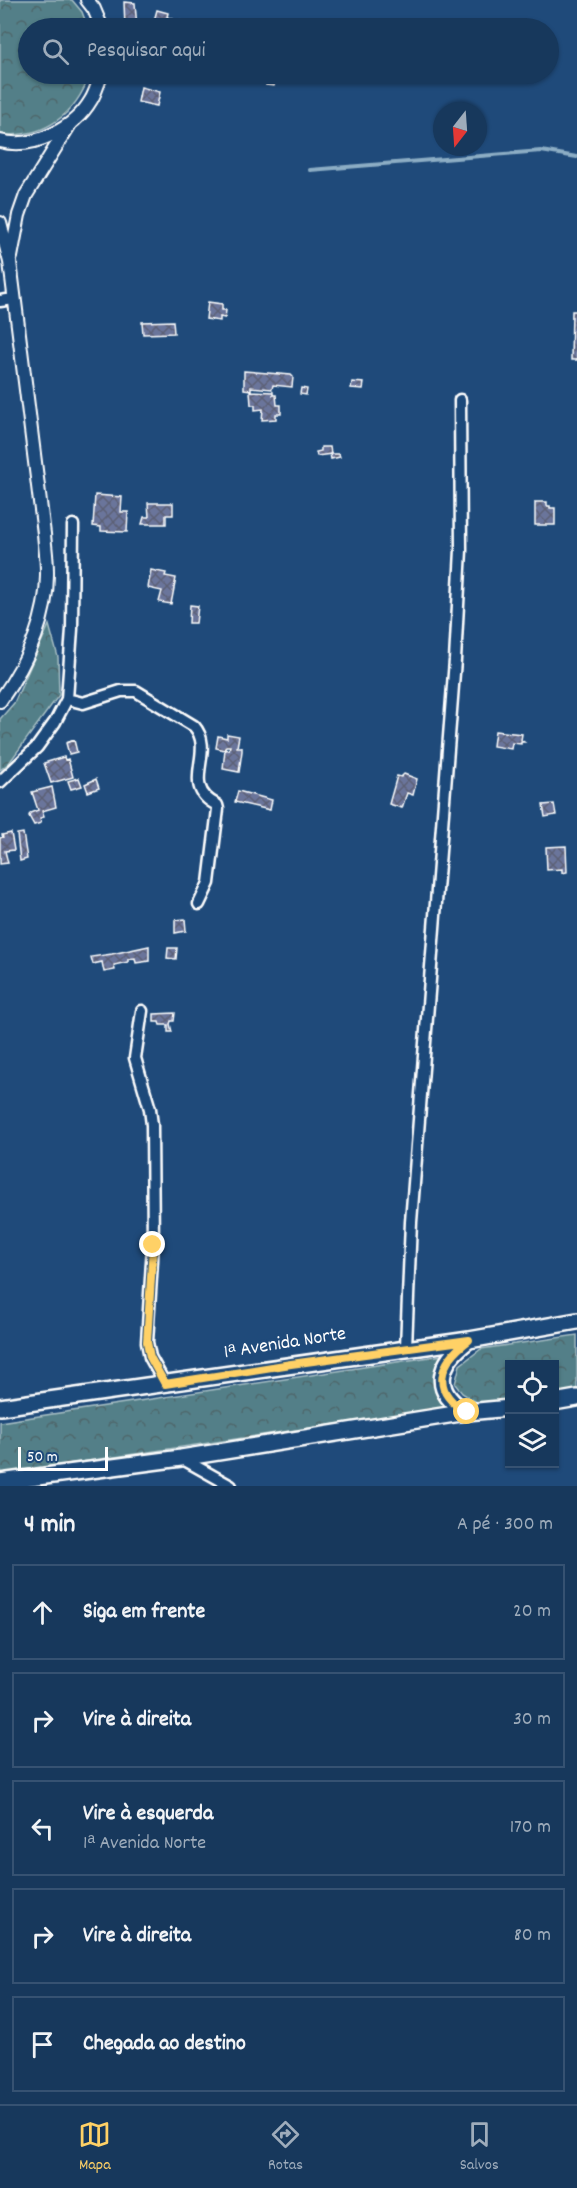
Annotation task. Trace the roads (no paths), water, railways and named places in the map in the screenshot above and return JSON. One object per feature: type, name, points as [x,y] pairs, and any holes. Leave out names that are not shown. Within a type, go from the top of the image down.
[{"type":"main road","name":"1ᵃ Avenida Norte","points":[[0,1407],[406,1347],[469,1340],[577,1322]]},
{"type":"main road","points":[[467,1412],[451,1402],[442,1380],[446,1363],[451,1355],[469,1340]]},
{"type":"main road","points":[[559,1401],[577,1398]]},
{"type":"main road","points":[[0,1482],[181,1458],[467,1412],[505,1408]]},
{"type":"street","points":[[87,0],[98,18]]},
{"type":"street","points":[[10,262],[19,214],[26,195],[70,124],[91,100],[98,84]]},
{"type":"street","points":[[0,141],[12,145],[43,139],[70,124]]},
{"type":"street","points":[[0,223],[10,262],[48,573],[42,615],[33,646],[0,701]]},
{"type":"street","points":[[0,301],[14,299]]},
{"type":"street","points":[[406,1347],[411,1222],[455,660],[460,550],[460,400]]},
{"type":"street","points":[[0,782],[37,747],[55,722],[67,699],[72,629],[73,525]]},
{"type":"street","points":[[67,699],[84,703],[121,691],[136,691],[194,726],[198,731],[201,742],[199,788],[206,800],[217,805],[219,809],[209,883],[200,904]]},
{"type":"street","points":[[142,1011],[135,1058],[150,1109],[152,1125],[153,1245],[147,1342],[150,1357],[165,1384]]},
{"type":"street","points":[[181,1458],[231,1486]]},
{"type":"waterway","points":[[310,170],[541,151],[577,157]]}]
